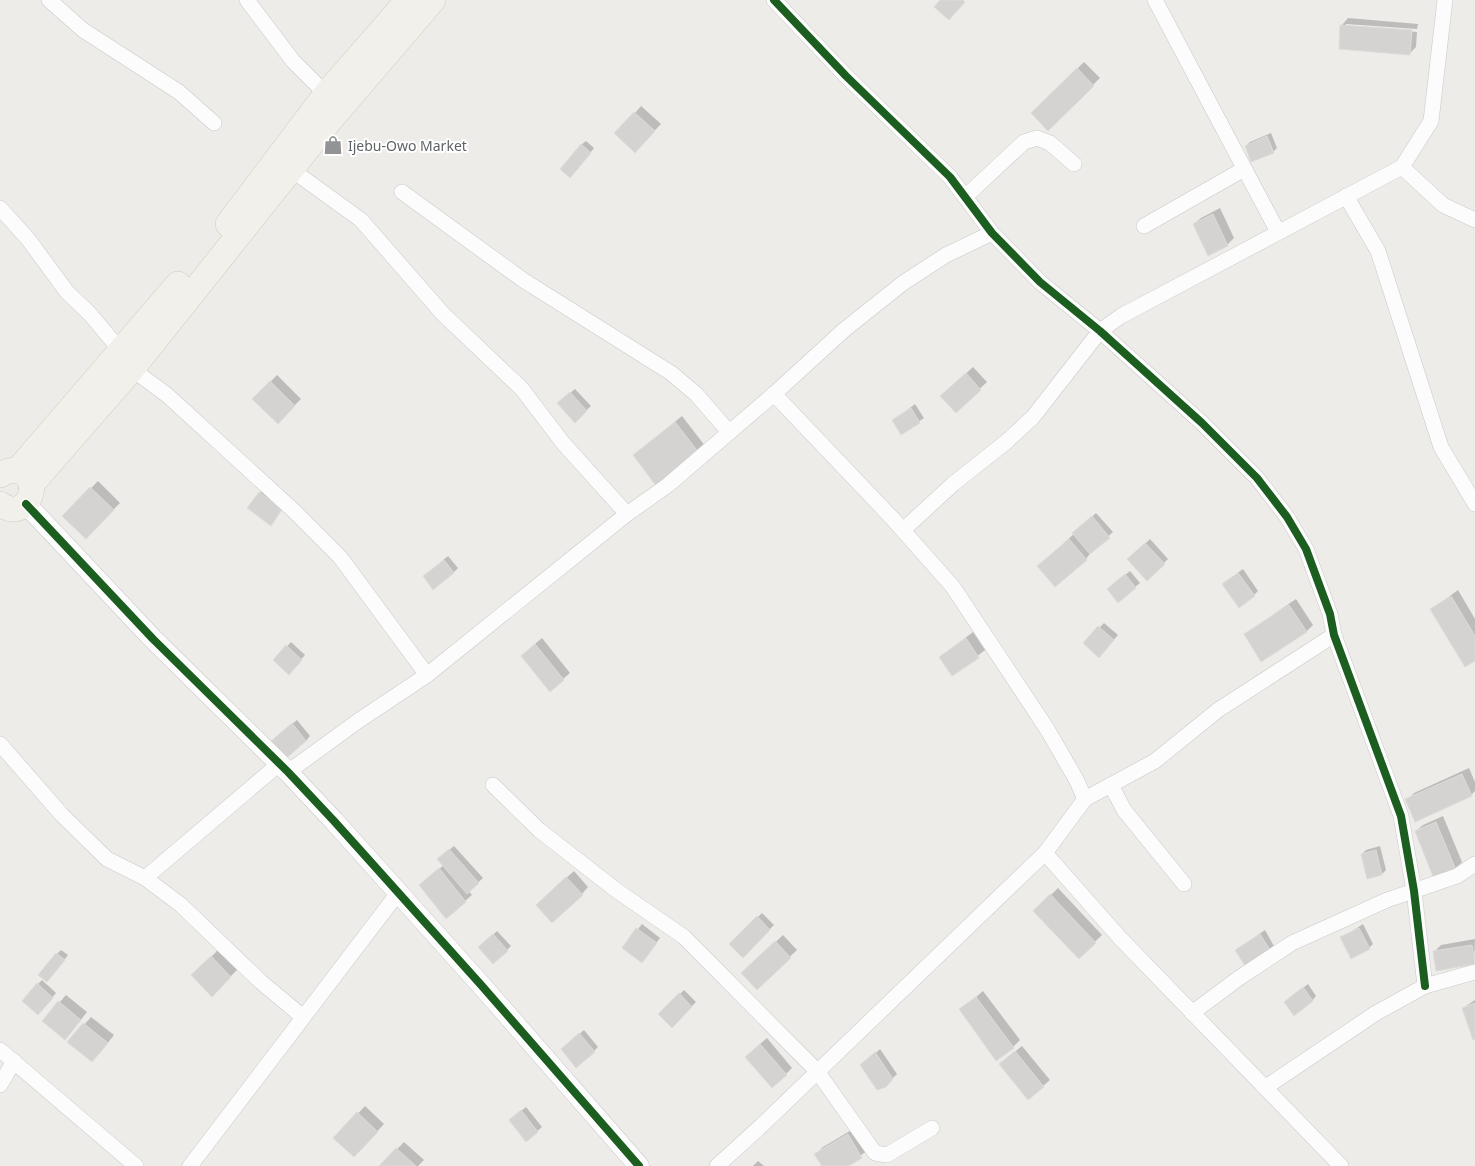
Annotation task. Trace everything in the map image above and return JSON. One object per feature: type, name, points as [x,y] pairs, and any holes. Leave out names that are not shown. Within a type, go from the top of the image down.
[{"type":"main road","points":[[126,360],[326,94],[408,0]]},
{"type":"main road","points":[[11,490],[292,170],[332,118],[433,0]]},
{"type":"street","points":[[49,0],[83,30],[119,56],[174,88],[214,123]]},
{"type":"street","points":[[247,0],[294,61],[326,94]]},
{"type":"street","points":[[774,0],[846,76],[950,178],[992,233],[1040,282],[1100,331],[1229,449],[1257,478],[1287,517],[1318,576],[1330,614],[1334,635],[1401,816],[1414,891],[1425,986]]},
{"type":"street","points":[[1155,0],[1278,232]]},
{"type":"street","points":[[903,530],[953,484],[1006,442],[1033,417],[1100,331],[1122,316],[1402,166],[1431,120],[1446,0]]},
{"type":"street","points":[[964,196],[1024,142],[1037,138],[1050,143],[1074,164]]},
{"type":"street","points":[[1402,166],[1443,205],[1475,220]]},
{"type":"street","points":[[1144,226],[1244,169]]},
{"type":"street","points":[[292,170],[361,220],[443,314],[522,389],[563,443],[627,514]]},
{"type":"street","points":[[402,192],[523,280],[671,373],[696,394],[729,432]]},
{"type":"street","points":[[1346,196],[1378,251],[1441,448],[1475,504]]},
{"type":"street","points":[[0,208],[28,240],[67,292],[90,314],[126,360],[293,510],[340,557],[428,675]]},
{"type":"street","points":[[145,878],[283,768],[428,675],[627,514],[668,485],[774,394],[844,330],[903,283],[946,255],[992,233]]},
{"type":"street","points":[[774,394],[903,530],[953,587],[1047,729],[1086,799]]},
{"type":"street","points":[[11,490],[153,639],[283,768],[398,893],[639,1166]]},
{"type":"street","points":[[717,1166],[1045,853],[1086,799],[1155,761],[1218,710],[1334,635]]},
{"type":"street","points":[[0,744],[62,815],[107,859],[145,878],[181,905],[261,982],[303,1017]]},
{"type":"street","points":[[493,785],[540,830],[616,890],[684,937],[817,1071],[875,1153],[880,1156],[887,1155],[932,1128]]},
{"type":"street","points":[[1111,785],[1124,810],[1184,884]]},
{"type":"street","points":[[1045,853],[1120,938],[1341,1166]]},
{"type":"street","points":[[1192,1013],[1239,978],[1292,943],[1387,900],[1457,876],[1475,864]]},
{"type":"street","points":[[190,1166],[398,893]]},
{"type":"street","points":[[1266,1087],[1376,1012],[1425,986],[1475,972]]},
{"type":"street","points":[[0,1050],[136,1166]]},
{"type":"street","points":[[0,1085],[14,1061]]},
{"type":"building","points":[[940,0],[963,0],[965,2],[949,20],[934,7]]},
{"type":"building","points":[[1340,25],[1412,30],[1410,55],[1339,49]]},
{"type":"building","points":[[1077,68],[1094,86],[1048,131],[1031,113]]},
{"type":"building","points":[[634,112],[655,131],[635,153],[614,133]]},
{"type":"building","points":[[1267,136],[1274,153],[1251,162],[1245,146]]},
{"type":"building","points":[[581,144],[591,153],[570,178],[560,169]]},
{"type":"building","points":[[1213,214],[1228,246],[1208,256],[1193,224]]},
{"type":"building","points":[[966,373],[981,390],[956,413],[940,396]]},
{"type":"building","points":[[270,381],[295,406],[278,424],[252,399]]},
{"type":"building","points":[[570,392],[587,411],[575,423],[557,403]]},
{"type":"building","points":[[911,408],[920,423],[901,435],[892,420]]},
{"type":"building","points":[[675,422],[700,454],[657,487],[633,455]]},
{"type":"building","points":[[90,487],[114,510],[86,539],[62,516]]},
{"type":"building","points":[[259,492],[282,509],[271,526],[247,508]]},
{"type":"building","points":[[1092,516],[1110,538],[1090,554],[1072,533]]},
{"type":"building","points":[[1069,539],[1087,560],[1055,587],[1037,566]]},
{"type":"building","points":[[1145,543],[1165,564],[1147,581],[1127,559]]},
{"type":"building","points":[[444,560],[454,573],[433,590],[423,576]]},
{"type":"building","points":[[1238,573],[1255,596],[1239,608],[1222,584]]},
{"type":"building","points":[[1125,574],[1136,588],[1118,603],[1107,589]]},
{"type":"building","points":[[1451,596],[1475,636],[1475,661],[1465,667],[1430,609]]},
{"type":"building","points":[[1289,605],[1307,632],[1261,662],[1244,634]]},
{"type":"building","points":[[1098,626],[1114,640],[1099,658],[1083,643]]},
{"type":"building","points":[[966,638],[979,658],[952,676],[939,657]]},
{"type":"building","points":[[535,644],[564,680],[550,692],[521,656]]},
{"type":"building","points":[[286,645],[302,660],[289,675],[273,660]]},
{"type":"building","points":[[292,723],[306,741],[284,760],[270,742]]},
{"type":"building","points":[[1462,774],[1472,796],[1415,822],[1405,799]]},
{"type":"building","points":[[1436,822],[1456,870],[1434,879],[1415,831]]},
{"type":"building","points":[[449,849],[479,883],[467,894],[437,859]]},
{"type":"building","points":[[1376,850],[1382,875],[1367,879],[1361,854]]},
{"type":"building","points":[[439,868],[466,902],[446,919],[419,885]]},
{"type":"building","points":[[566,877],[583,895],[552,923],[536,905]]},
{"type":"building","points":[[1050,894],[1096,943],[1079,959],[1033,911]]},
{"type":"building","points":[[757,916],[770,930],[743,958],[729,944]]},
{"type":"building","points":[[636,928],[657,943],[642,963],[622,948]]},
{"type":"building","points":[[1359,928],[1370,949],[1351,959],[1340,937]]},
{"type":"building","points":[[493,934],[508,951],[493,964],[478,947]]},
{"type":"building","points":[[1260,934],[1272,953],[1247,969],[1235,950]]},
{"type":"building","points":[[775,941],[791,958],[757,990],[741,973]]},
{"type":"building","points":[[1472,945],[1475,964],[1436,971],[1433,951]]},
{"type":"building","points":[[56,953],[65,960],[47,982],[38,975]]},
{"type":"building","points":[[211,956],[231,977],[212,997],[191,975]]},
{"type":"building","points":[[37,983],[53,998],[38,1015],[22,1001]]},
{"type":"building","points":[[1303,987],[1313,1001],[1294,1016],[1284,1002]]},
{"type":"building","points":[[679,993],[692,1007],[672,1028],[658,1014]]},
{"type":"building","points":[[976,997],[1014,1048],[996,1061],[959,1009]]},
{"type":"building","points":[[58,1001],[81,1020],[65,1040],[42,1021]]},
{"type":"building","points":[[1475,1003],[1475,1039],[1473,1040],[1462,1008]]},
{"type":"building","points":[[83,1023],[108,1043],[92,1062],[67,1042]]},
{"type":"building","points":[[579,1033],[595,1052],[576,1068],[561,1049]]},
{"type":"building","points":[[760,1044],[787,1075],[772,1088],[745,1057]]},
{"type":"building","points":[[1015,1051],[1044,1087],[1028,1100],[999,1064]]},
{"type":"building","points":[[875,1052],[893,1079],[886,1087],[877,1090],[860,1065]]},
{"type":"building","points":[[521,1110],[538,1132],[526,1142],[509,1120]]},
{"type":"building","points":[[357,1112],[378,1132],[354,1157],[333,1138]]},
{"type":"building","points":[[848,1134],[862,1158],[849,1166],[822,1166],[814,1154]]},
{"type":"building","points":[[396,1148],[416,1166],[379,1166]]},
{"type":"cycle path","points":[[774,0],[846,76],[950,177],[992,233],[1040,282],[1100,331],[1202,423],[1257,478],[1287,517],[1306,549],[1330,614],[1334,635],[1401,816],[1414,891],[1425,986]]},
{"type":"cycle path","points":[[26,504],[153,639],[288,772],[334,821],[482,986],[639,1166]]},
{"type":"place","name":"Ijebu-Owo Market","points":[[333,145]]}]
